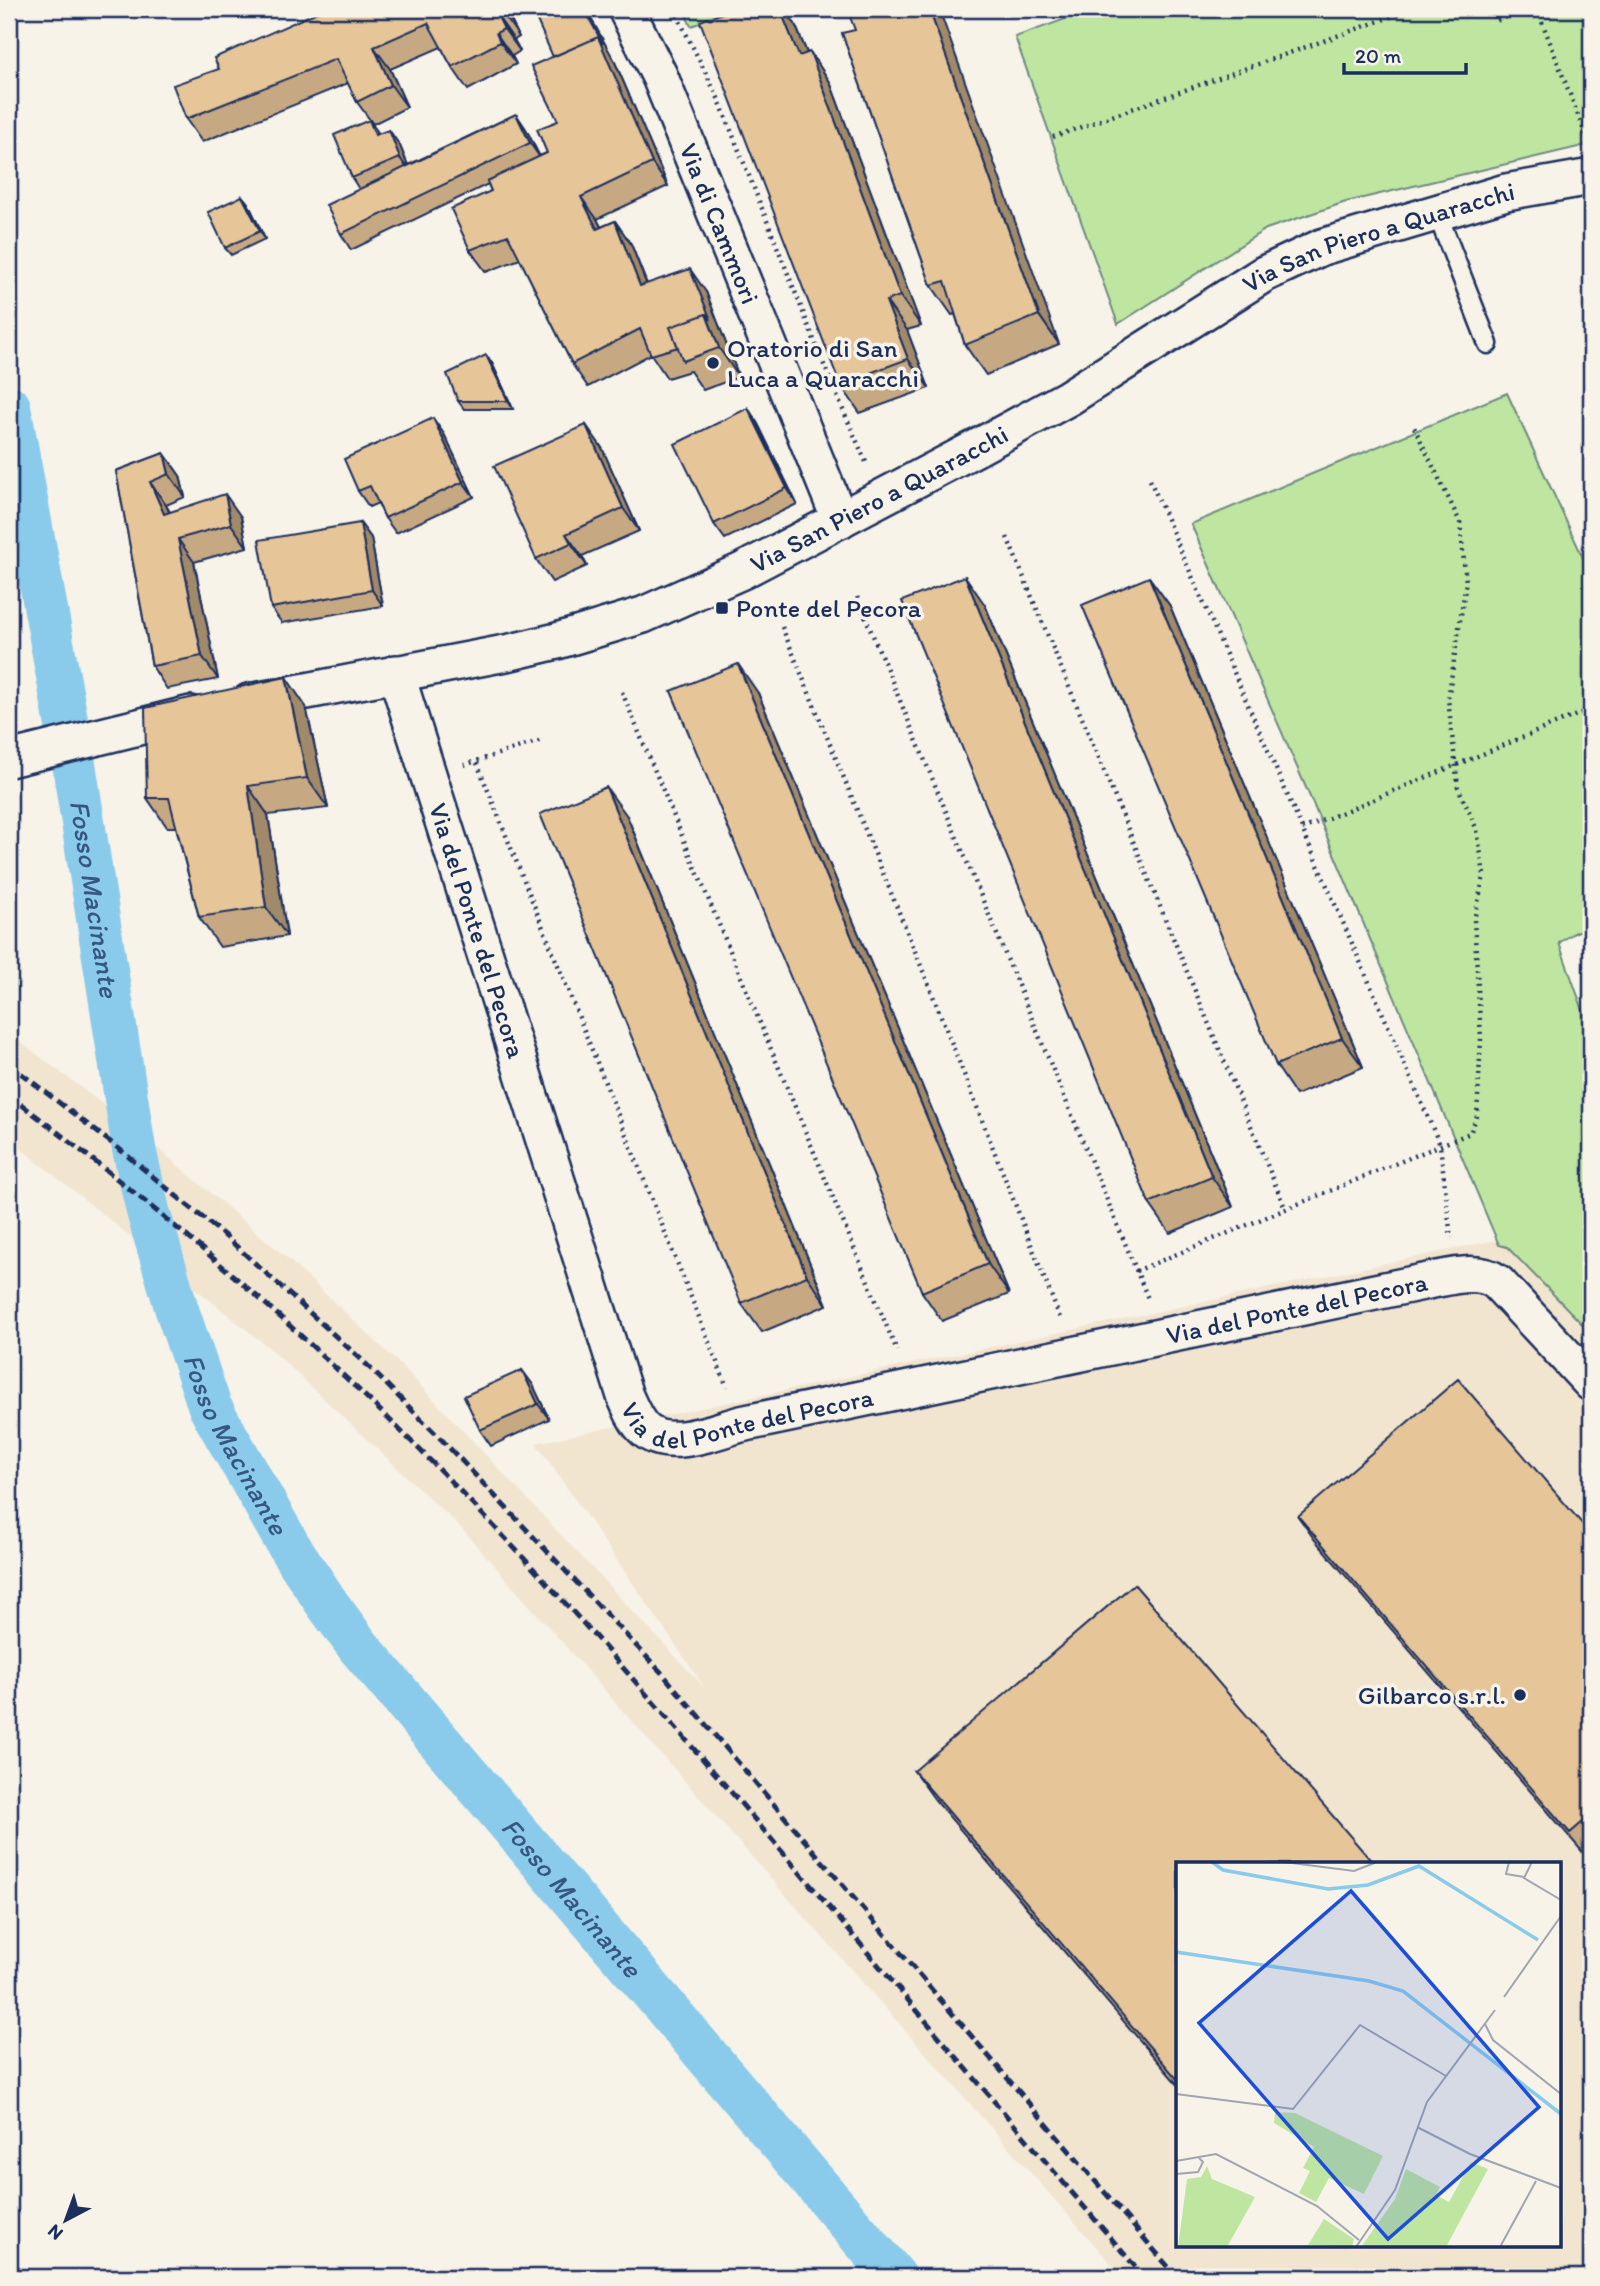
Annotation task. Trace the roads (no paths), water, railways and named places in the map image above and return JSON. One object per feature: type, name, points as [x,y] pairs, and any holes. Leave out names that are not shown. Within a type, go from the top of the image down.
[{"type":"street","name":"Via di Cammori","points":[[626,9],[660,77],[840,520]]},
{"type":"street","name":"Via San Piero a Quaracchi","points":[[9,759],[168,719],[511,652],[643,615],[742,571],[1068,398],[1264,274],[1322,247],[1506,192],[1591,177]]},
{"type":"street","name":"Via del Ponte del Pecora","points":[[396,673],[625,1396],[636,1419],[645,1430],[663,1440],[676,1440],[755,1421],[1428,1281],[1479,1274],[1489,1276],[1497,1282],[1591,1383]]},
{"type":"lane","points":[[1437,213],[1488,344]]},
{"type":"waterway","name":"Fosso Macinante","points":[[9,407],[73,758],[134,1149],[148,1211],[177,1310],[210,1407],[290,1548],[359,1647],[895,2277]]},
{"type":"railway","points":[[9,1064],[118,1148],[225,1236],[363,1361],[443,1441],[661,1672],[1177,2277]]},
{"type":"railway","points":[[9,1095],[138,1196],[263,1302],[344,1376],[463,1494],[577,1616],[687,1741],[1144,2277]]},
{"type":"place","name":"Oratorio di San Luca a Quaracchi","points":[[713,363]]},
{"type":"place","name":"Ponte del Pecora","points":[[722,608]]},
{"type":"place","name":"Gilbarco s.r.l.","points":[[1520,1695]]}]
